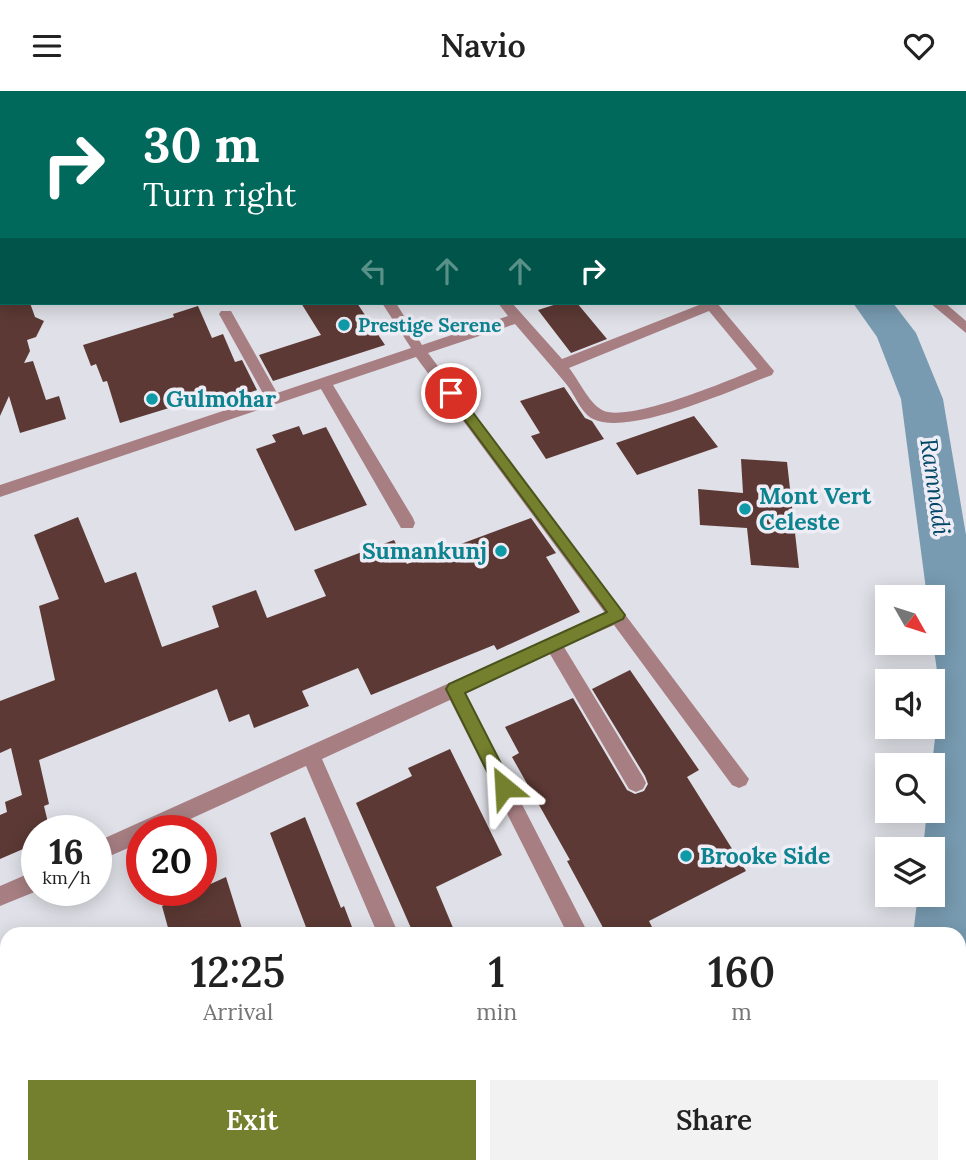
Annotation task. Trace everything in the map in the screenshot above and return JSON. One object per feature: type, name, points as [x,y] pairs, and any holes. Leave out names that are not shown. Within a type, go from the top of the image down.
[{"type":"lane","points":[[390,305],[418,349],[739,779]]},
{"type":"lane","points":[[0,491],[418,349],[513,308],[596,414],[614,421],[643,415],[767,371],[711,305],[559,366]]},
{"type":"lane","points":[[939,305],[966,328]]},
{"type":"lane","points":[[226,314],[273,398]]},
{"type":"lane","points":[[324,381],[407,523]]},
{"type":"lane","points":[[178,815],[617,615]]},
{"type":"lane","points":[[553,644],[636,783]]},
{"type":"lane","points":[[454,689],[575,927]]},
{"type":"lane","points":[[311,755],[386,927]]},
{"type":"lane","points":[[0,896],[21,887]]},
{"type":"building","points":[[0,305],[31,305],[35,317],[44,321],[36,337],[27,340],[30,351],[24,363],[33,361],[46,400],[59,396],[66,419],[20,433],[9,396],[0,416]]},
{"type":"building","points":[[302,305],[358,305],[385,345],[273,381],[259,355],[321,335]]},
{"type":"building","points":[[554,305],[579,305],[607,339],[571,353],[538,310]]},
{"type":"building","points":[[198,306],[212,338],[223,334],[235,362],[242,360],[257,390],[223,402],[218,393],[120,423],[107,381],[103,382],[96,364],[91,366],[83,345],[174,317],[173,314]]},
{"type":"building","points":[[564,387],[585,418],[592,421],[604,439],[546,459],[531,436],[540,433],[520,401]]},
{"type":"building","points":[[694,416],[718,447],[637,475],[616,443]]},
{"type":"building","points":[[299,426],[303,435],[326,427],[367,505],[295,531],[256,449],[276,442],[272,435]]},
{"type":"building","name":"Mont Vert Celeste","points":[[741,459],[787,462],[799,568],[751,565],[747,528],[700,525],[698,489],[743,493]]},
{"type":"building","points":[[78,517],[105,583],[136,572],[162,647],[219,627],[212,606],[256,590],[267,618],[326,596],[314,570],[394,540],[407,564],[531,518],[556,553],[546,557],[580,612],[497,650],[494,645],[371,695],[358,668],[302,691],[309,706],[254,728],[249,714],[229,722],[217,689],[39,760],[49,804],[44,806],[46,815],[21,815],[21,850],[0,859],[0,815],[7,812],[5,802],[22,795],[11,748],[0,753],[0,701],[55,680],[39,606],[59,599],[34,535]]},
{"type":"building","points":[[630,670],[699,770],[687,777],[746,871],[649,921],[652,927],[603,927],[567,861],[570,860],[512,757],[519,753],[505,727],[573,698],[627,790],[635,794],[644,791],[648,784],[645,776],[592,689]]},
{"type":"building","points":[[450,749],[502,855],[436,887],[453,927],[410,927],[356,803],[412,776],[408,768]]},
{"type":"building","points":[[305,817],[341,908],[344,906],[352,927],[306,927],[270,833]]},
{"type":"building","points":[[226,877],[242,927],[168,927],[162,906],[217,906],[217,881]]},
{"type":"waterway","name":"Ramnadi","points":[[874,305],[896,333],[922,399],[966,693],[945,927]]},
{"type":"place","name":"Prestige Serene","points":[[344,325]]},
{"type":"place","name":"Gulmohar","points":[[152,399]]},
{"type":"place","name":"Mont Vert Celeste","points":[[745,509]]},
{"type":"place","name":"Sumankunj","points":[[501,551]]},
{"type":"place","name":"Brooke Side","points":[[686,856]]},
{"type":"route","points":[[451,393],[617,615],[454,689],[504,787]]}]
